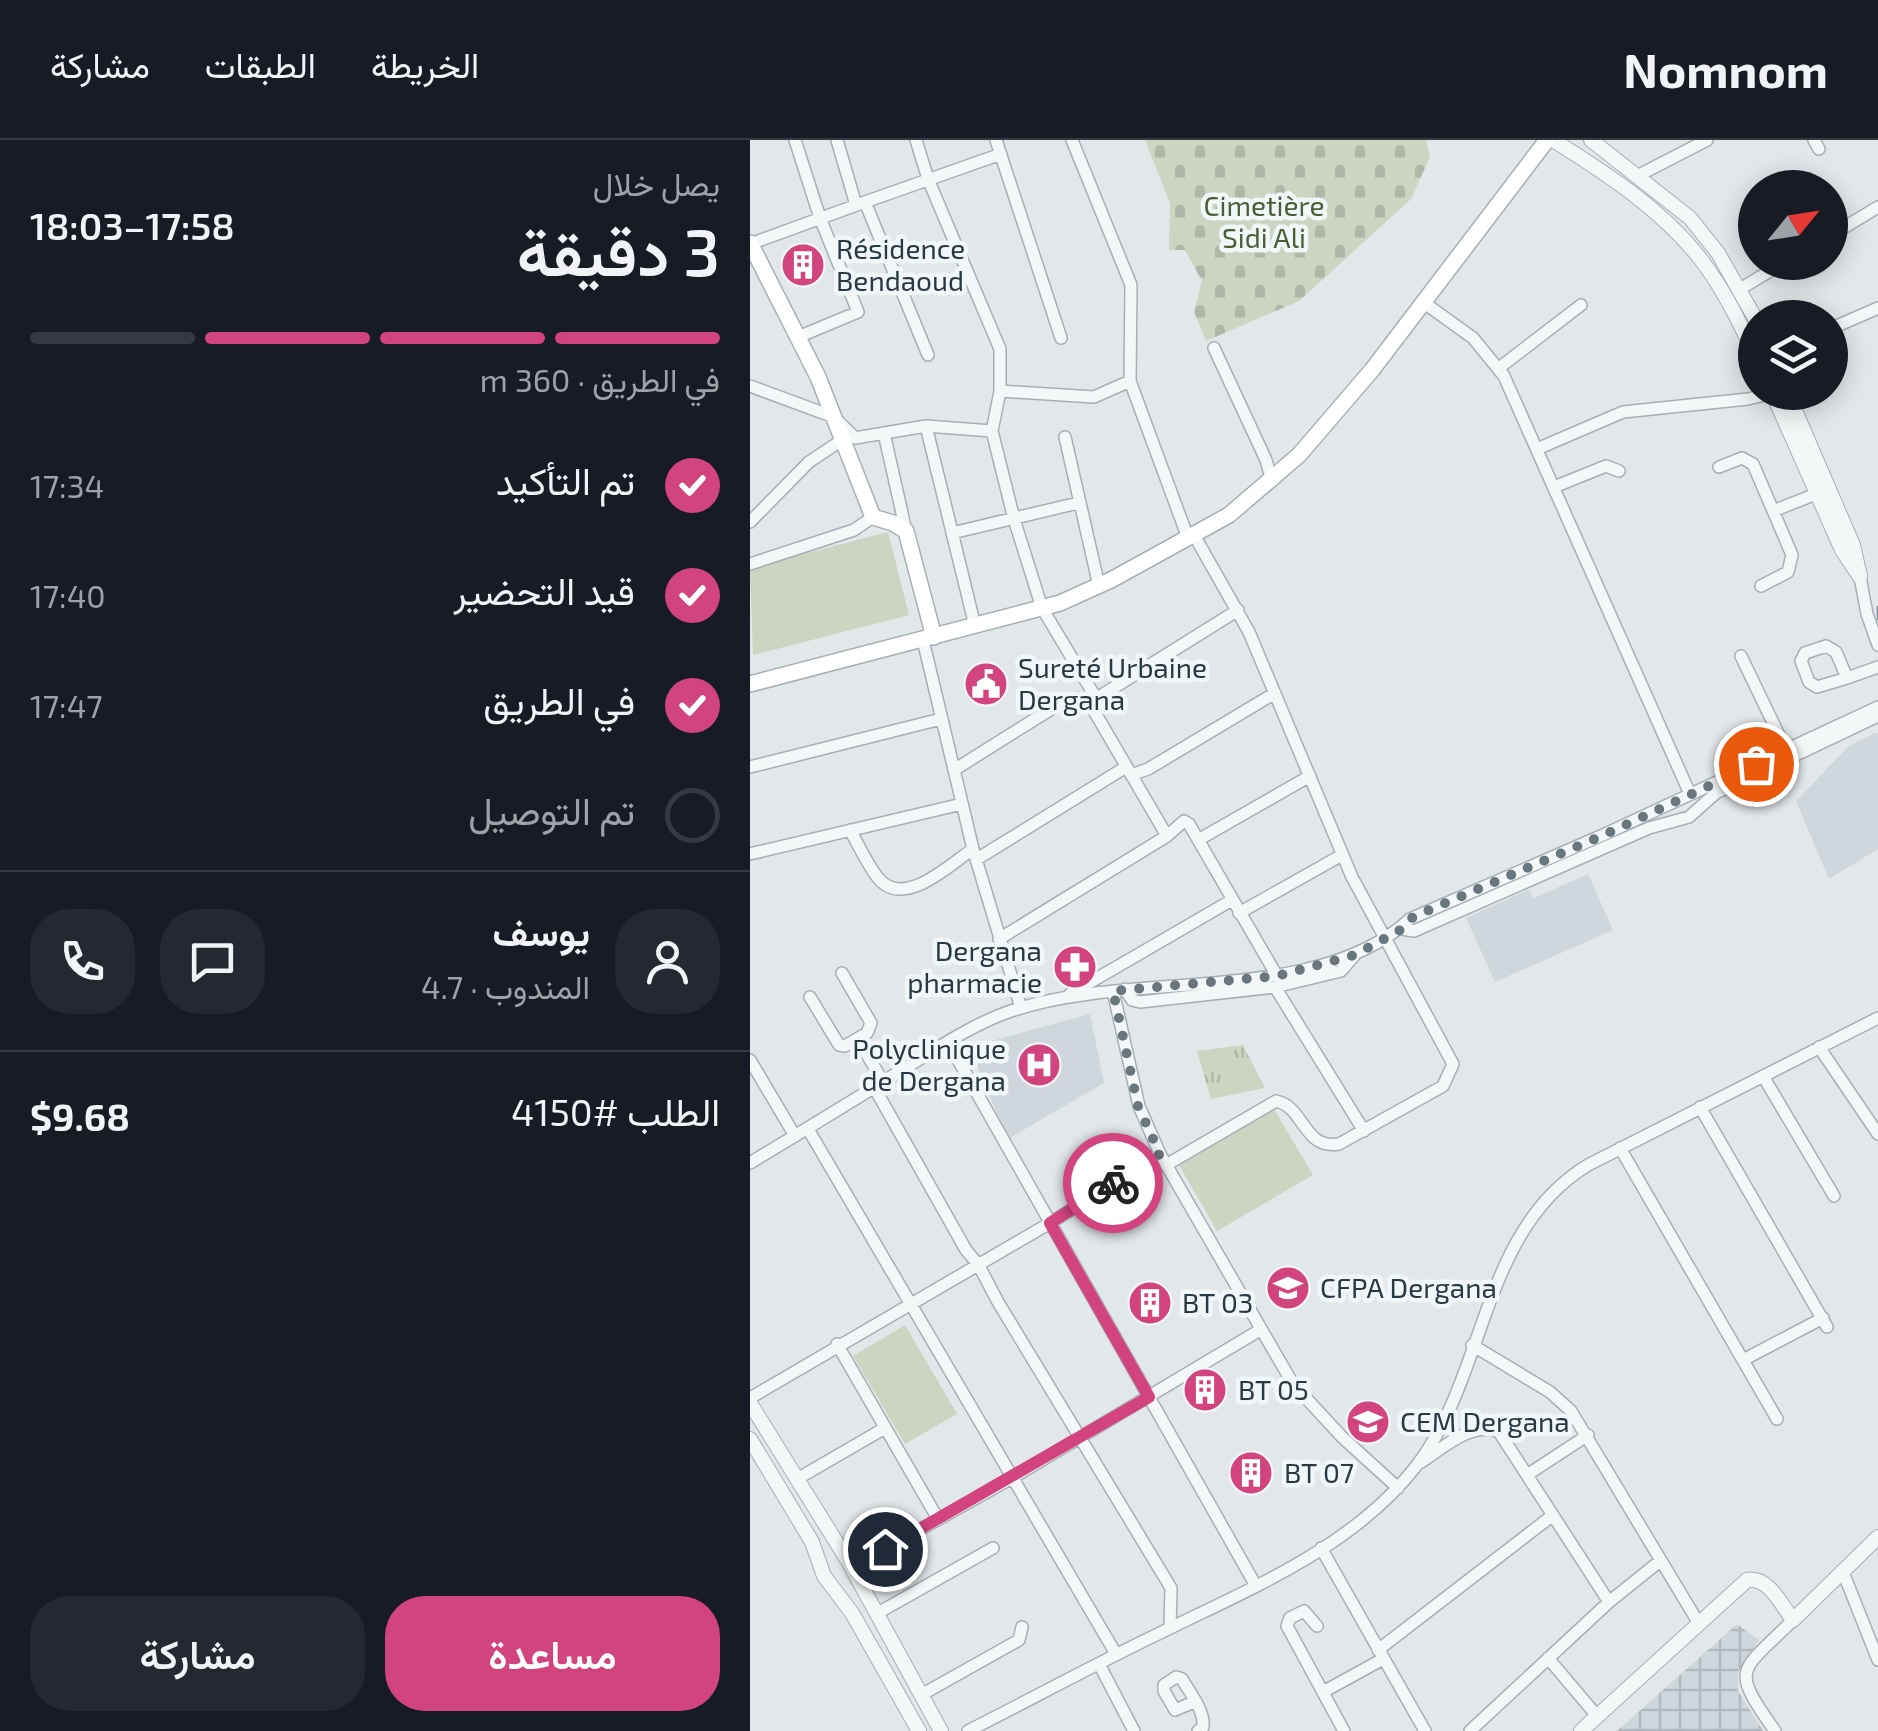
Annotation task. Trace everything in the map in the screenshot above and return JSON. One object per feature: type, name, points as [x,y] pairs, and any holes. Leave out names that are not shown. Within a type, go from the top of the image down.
[{"type":"main road","points":[[750,684],[1042,608],[1099,586],[1229,515],[1298,456],[1372,370],[1550,140]]},
{"type":"main road","points":[[750,243],[834,417],[873,517],[892,522],[906,532],[928,639]]},
{"type":"street","points":[[795,140],[820,218],[858,312],[798,337]]},
{"type":"street","points":[[837,140],[928,355]]},
{"type":"street","points":[[916,140],[928,179],[1000,349],[1000,391],[992,431],[1042,608],[1167,836]]},
{"type":"street","points":[[996,140],[1061,338]]},
{"type":"street","points":[[941,1731],[844,1555],[750,1400],[838,1344],[1050,1223],[1276,1101],[1290,1107],[1321,1144],[1339,1144],[1444,1086],[1452,1072],[1451,1056],[1342,855],[1238,610],[1191,537],[1130,381],[1131,285],[1072,140]]},
{"type":"street","points":[[1550,140],[1666,222],[1703,261],[1738,323]]},
{"type":"street","points":[[1591,140],[1671,200],[1700,229],[1745,300]]},
{"type":"street","points":[[1620,186],[1635,173],[1707,140]]},
{"type":"street","points":[[750,243],[1001,154]]},
{"type":"street","points":[[1848,225],[1878,207]]},
{"type":"street","points":[[1740,290],[1756,280]]},
{"type":"street","points":[[1423,302],[1473,338],[1499,368],[1691,794]]},
{"type":"street","points":[[1499,368],[1581,306]]},
{"type":"street","points":[[1848,320],[1878,308]]},
{"type":"street","points":[[1214,348],[1272,481]]},
{"type":"street","points":[[1000,391],[1094,396],[1130,381]]},
{"type":"street","points":[[750,386],[834,417],[855,438],[926,426],[992,431]]},
{"type":"street","points":[[1538,449],[1616,414],[1738,400]]},
{"type":"street","points":[[1779,410],[1846,557],[1860,577]]},
{"type":"street","points":[[1796,410],[1853,545],[1878,645]]},
{"type":"street","points":[[926,426],[975,626]]},
{"type":"street","points":[[884,433],[906,532]]},
{"type":"street","points":[[1065,437],[1099,586]]},
{"type":"street","points":[[750,522],[809,462],[842,440]]},
{"type":"street","points":[[1719,468],[1738,458],[1750,461],[1792,556],[1792,564],[1784,575],[1761,586]]},
{"type":"street","points":[[1554,487],[1606,466],[1619,471]]},
{"type":"street","points":[[1774,511],[1816,494]]},
{"type":"street","points":[[952,533],[1078,503]]},
{"type":"street","points":[[750,564],[854,530],[873,517]]},
{"type":"street","points":[[1860,577],[1878,569]]},
{"type":"street","points":[[954,770],[1068,699],[1093,701],[1238,610]]},
{"type":"street","points":[[928,639],[962,804],[1020,1008]]},
{"type":"street","points":[[1742,656],[1788,754]]},
{"type":"street","points":[[1847,678],[1878,667]]},
{"type":"street","points":[[850,830],[877,877],[900,890],[914,888],[1129,771],[1148,770],[1274,693]]},
{"type":"street","points":[[1402,929],[1414,931],[1649,828],[1692,816],[1716,794],[1878,708]]},
{"type":"street","points":[[750,1163],[948,1042],[1020,1008],[1119,990],[1276,981],[1355,955],[1402,929],[1413,917],[1878,716]]},
{"type":"street","points":[[750,768],[942,719]]},
{"type":"street","points":[[1198,840],[1310,776]]},
{"type":"street","points":[[1691,794],[1701,794],[1705,804]]},
{"type":"street","points":[[1691,794],[1684,807],[1692,816]]},
{"type":"street","points":[[750,854],[962,804]]},
{"type":"street","points":[[999,939],[1167,836],[1184,821],[1364,1131]]},
{"type":"street","points":[[1239,913],[1342,855]]},
{"type":"street","points":[[1062,999],[1232,900]]},
{"type":"street","points":[[810,997],[838,1045],[845,1046],[870,1031],[871,1023],[842,973]]},
{"type":"street","points":[[1119,990],[1138,1106],[1162,1160],[1260,1330],[1304,1397],[1398,1488]]},
{"type":"street","points":[[968,1731],[1256,1586],[1360,1524],[1419,1463],[1449,1408],[1502,1274],[1539,1208],[1576,1172],[1878,1018]]},
{"type":"street","points":[[858,1039],[966,1250],[978,1264],[1171,1588],[1170,1628]]},
{"type":"street","points":[[948,1042],[1256,1586]]},
{"type":"street","points":[[1819,1047],[1878,1134]]},
{"type":"street","points":[[750,1060],[795,1136]]},
{"type":"street","points":[[1762,1076],[1834,1196]]},
{"type":"street","points":[[1700,1106],[1824,1323],[1744,1360]]},
{"type":"street","points":[[808,1128],[1116,1654]]},
{"type":"street","points":[[1620,1148],[1777,1419]]},
{"type":"street","points":[[834,1590],[847,1587],[876,1555],[1260,1330]]},
{"type":"street","points":[[838,1344],[938,1519]]},
{"type":"street","points":[[1472,1345],[1550,1392],[1571,1411],[1698,1622]]},
{"type":"street","points":[[797,1479],[886,1428]]},
{"type":"street","points":[[1419,1463],[1475,1430],[1487,1428],[1503,1436],[1609,1602]]},
{"type":"street","points":[[1527,1475],[1588,1435]]},
{"type":"street","points":[[750,1438],[812,1542],[834,1590],[852,1613],[919,1731]]},
{"type":"street","points":[[1322,1692],[1381,1654],[1552,1514]]},
{"type":"street","points":[[1776,1731],[1749,1693],[1744,1678],[1748,1664],[1878,1537]]},
{"type":"street","points":[[876,1614],[992,1548]]},
{"type":"street","points":[[1321,1548],[1425,1731]]},
{"type":"street","points":[[822,1569],[832,1558],[844,1555]]},
{"type":"street","points":[[1470,1731],[1609,1602],[1660,1561]]},
{"type":"street","points":[[1843,1572],[1878,1660]]},
{"type":"street","points":[[1581,1731],[1746,1580],[1755,1578],[1766,1584],[1793,1620]]},
{"type":"street","points":[[1317,1626],[1304,1610],[1288,1623],[1344,1731]]},
{"type":"street","points":[[921,1695],[1019,1640],[1022,1627]]},
{"type":"street","points":[[1548,1658],[1597,1716]]},
{"type":"street","points":[[1099,1664],[1134,1731]]},
{"type":"street","points":[[1194,1702],[1204,1721],[1198,1731]]},
{"type":"shaded area","points":[[1875,733],[1878,849],[1829,879],[1796,801],[1849,746]]},
{"type":"shaded area","points":[[1588,874],[1613,930],[1495,982],[1466,918],[1528,890],[1534,898]]},
{"type":"shaded area","name":"Polyclinique de Dergana","points":[[1090,1014],[1104,1083],[1008,1139],[969,1047]]},
{"type":"shaded area","points":[[1737,1624],[1759,1640],[1738,1672],[1738,1691],[1763,1731],[1617,1731]]},
{"type":"green space","name":"Cimetière Sidi Ali","points":[[1145,140],[1426,140],[1430,157],[1411,199],[1299,301],[1206,341],[1194,312],[1202,281],[1185,250],[1169,250],[1170,203]]},
{"type":"green space","points":[[888,532],[909,615],[753,655],[750,568]]},
{"type":"green space","points":[[1243,1045],[1265,1088],[1211,1099],[1197,1051]]},
{"type":"green space","points":[[1274,1109],[1313,1175],[1217,1231],[1179,1165]]},
{"type":"green space","points":[[905,1325],[957,1414],[905,1444],[853,1356]]},
{"type":"tram line","points":[[1878,607],[1878,619]]},
{"type":"way so far","points":[[1113,1183],[1160,1154],[1138,1106],[1113,991],[1277,976],[1355,955],[1402,929],[1413,917],[1756,764]]},
{"type":"place","name":"Résidence Bendaoud","points":[[803,265]]},
{"type":"place","name":"Sureté Urbaine Dergana","points":[[986,684]]},
{"type":"place","name":"Dergana pharmacie","points":[[1075,967]]},
{"type":"place","name":"Polyclinique de Dergana","points":[[1039,1065]]},
{"type":"place","name":"CFPA Dergana","points":[[1288,1288]]},
{"type":"place","name":"BT 03","points":[[1150,1303]]},
{"type":"place","name":"BT 05","points":[[1205,1390]]},
{"type":"place","name":"CEM Dergana","points":[[1368,1422]]},
{"type":"place","name":"BT 07","points":[[1251,1473]]},
{"type":"route","points":[[885,1549],[1149,1397],[1050,1223],[1113,1183]]}]
